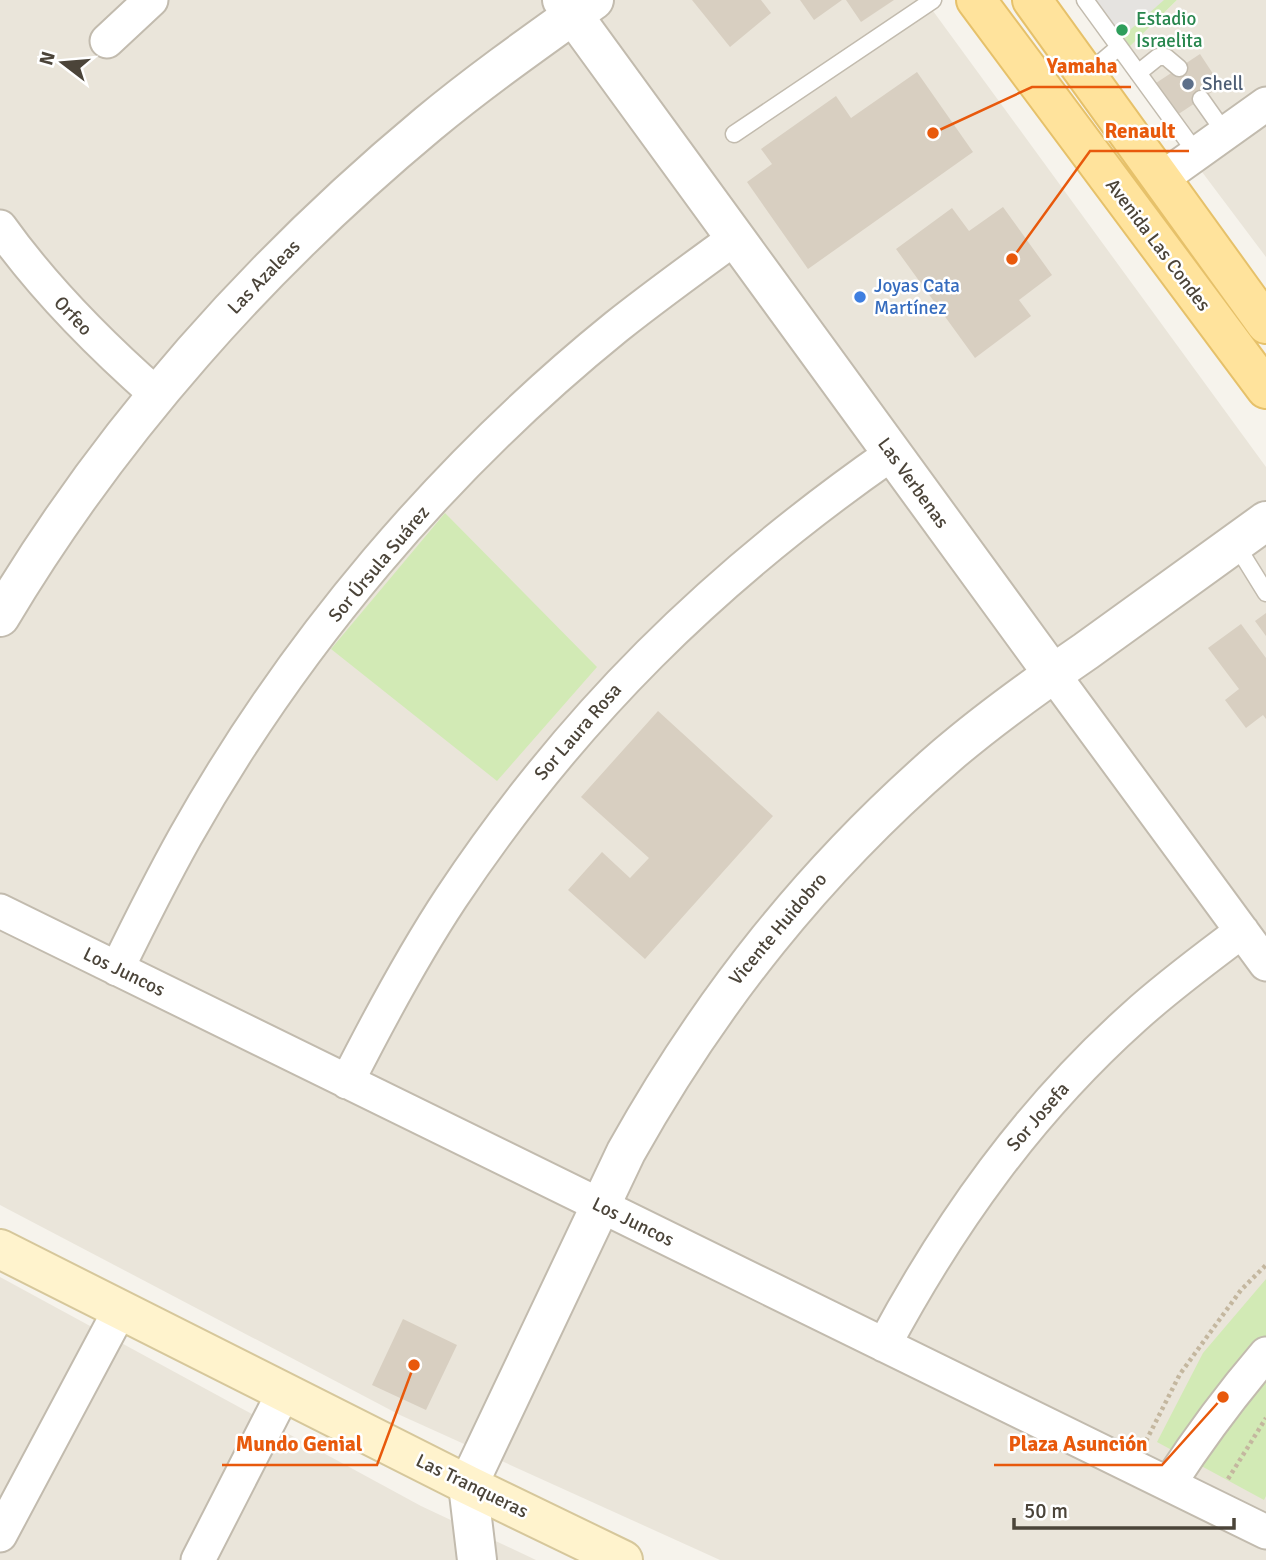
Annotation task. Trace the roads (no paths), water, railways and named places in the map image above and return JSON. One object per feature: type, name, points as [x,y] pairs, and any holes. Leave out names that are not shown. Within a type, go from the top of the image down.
[{"type":"main road","name":"Avenida Las Condes","points":[[976,0],[1266,389]]},
{"type":"main road","name":"Avenida Las Condes","points":[[1031,0],[1266,324]]},
{"type":"main road","name":"Las Tranqueras","points":[[0,1249],[468,1485],[623,1560]]},
{"type":"street","points":[[107,41],[151,0]]},
{"type":"street","name":"Las Verbenas","points":[[576,5],[735,238],[1266,964]]},
{"type":"street","name":"Las Azaleas","points":[[0,617],[52,533],[157,395],[247,293],[361,182],[429,123],[576,5]]},
{"type":"street","points":[[1161,179],[1266,104]]},
{"type":"street","name":"Orfeo","points":[[0,227],[23,259],[66,309],[110,354],[157,395]]},
{"type":"street","name":"Sor Úrsula Suárez","points":[[117,969],[180,847],[224,773],[294,670],[362,581],[452,479],[541,393],[616,327],[735,238]]},
{"type":"street","name":"Sor Laura Rosa","points":[[347,1082],[413,958],[450,899],[499,830],[577,731],[673,629],[725,582],[778,536],[891,454]]},
{"type":"street","name":"Vicente Huidobro","points":[[468,1485],[599,1206],[649,1110],[687,1049],[738,977],[802,898],[907,790],[995,716],[1266,521]]},
{"type":"street","name":"Los Juncos","points":[[0,911],[1266,1532]]},
{"type":"street","name":"Sor Josefa","points":[[884,1345],[953,1225],[1037,1115],[1134,1017],[1187,972],[1242,931]]},
{"type":"street","points":[[0,1535],[120,1310]]},
{"type":"street","points":[[1170,1485],[1213,1419],[1266,1354]]},
{"type":"street","points":[[198,1560],[284,1392]]},
{"type":"street","points":[[468,1485],[477,1560]]},
{"type":"lane","points":[[734,134],[933,0]]},
{"type":"lane","points":[[1085,0],[1197,154]]},
{"type":"lane","points":[[1086,75],[1119,47]]},
{"type":"lane","points":[[1138,73],[1157,57],[1166,57],[1179,68]]},
{"type":"lane","points":[[1201,99],[1225,134]]},
{"type":"lane","points":[[1235,543],[1266,593]]},
{"type":"place","name":"Estadio Israelita","points":[[1122,30]]},
{"type":"place","name":"Shell","points":[[1188,84]]},
{"type":"place","name":"Yamaha","points":[[933,133]]},
{"type":"place","name":"Renault","points":[[1012,259]]},
{"type":"place","name":"Joyas Cata Martínez","points":[[860,297]]},
{"type":"place","name":"Mundo Genial","points":[[414,1365]]},
{"type":"place","name":"Plaza Asunción","points":[[1223,1397]]}]
